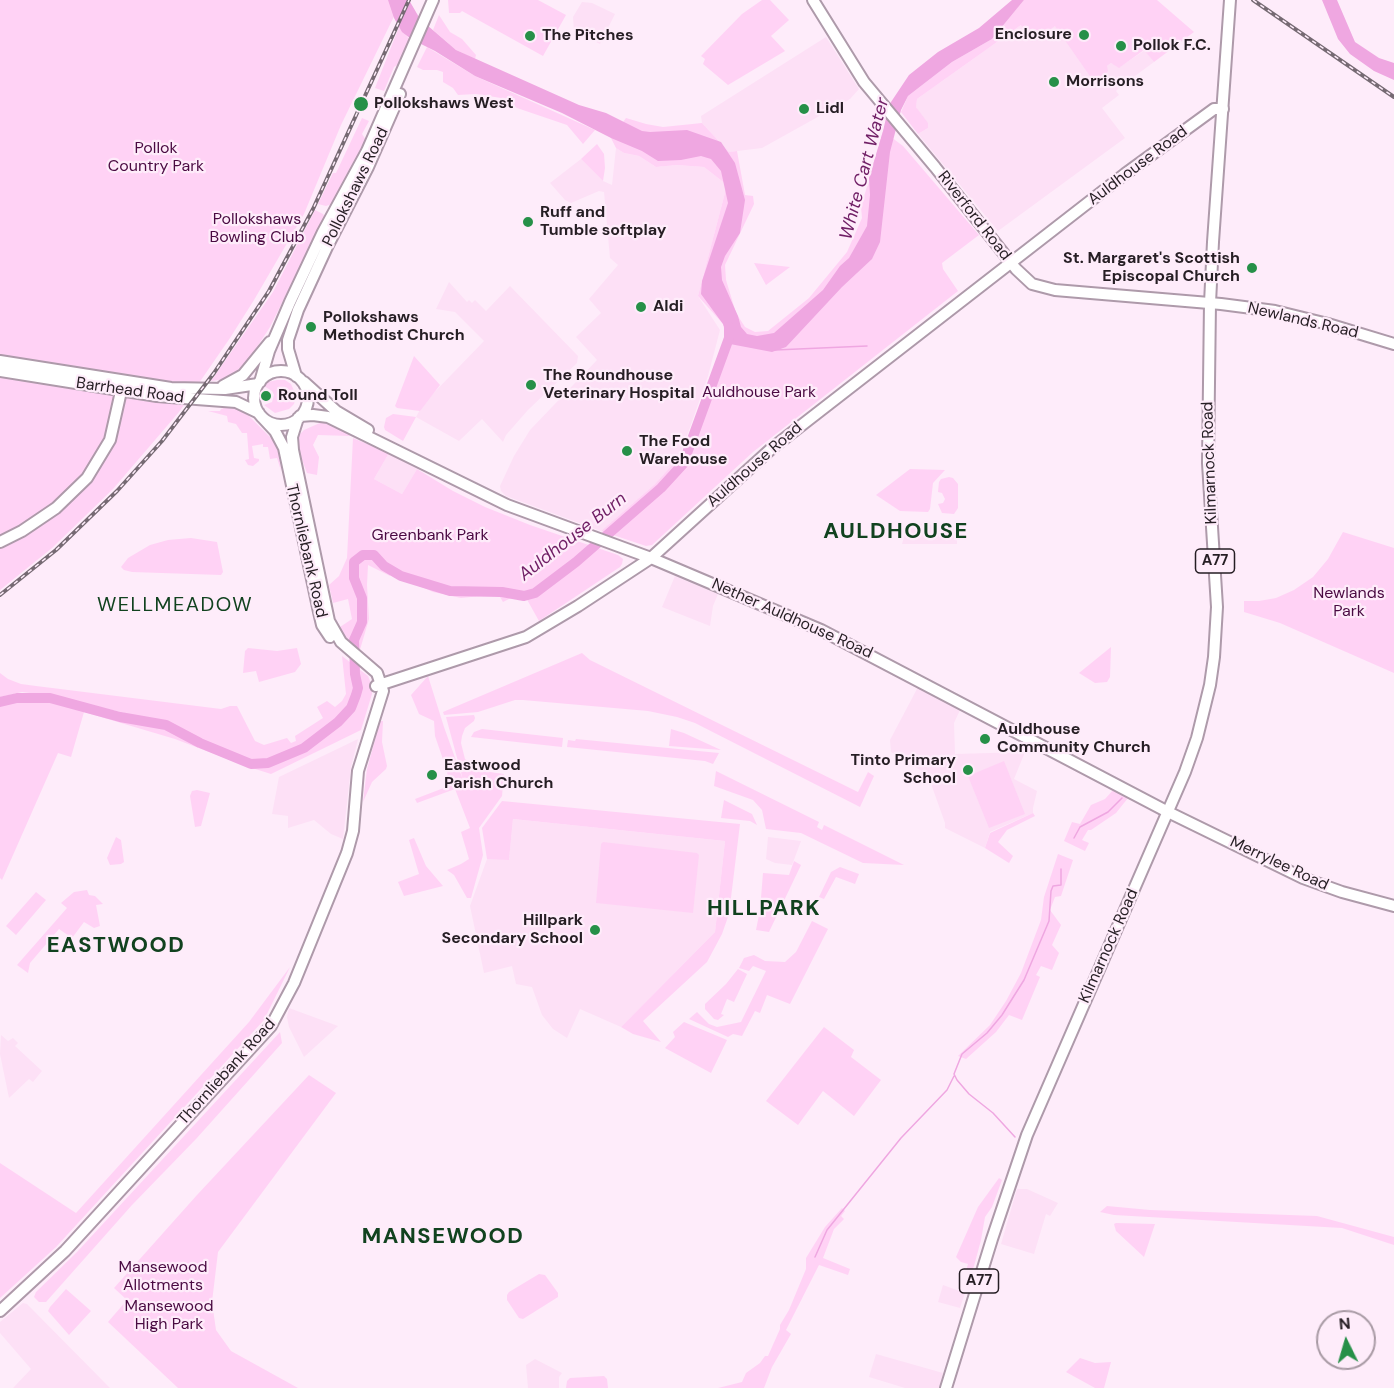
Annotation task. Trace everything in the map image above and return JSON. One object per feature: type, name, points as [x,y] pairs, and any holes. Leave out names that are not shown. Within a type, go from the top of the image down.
[{"type":"main road","name":"Pollokshaws Road","points":[[427,22],[433,0]]},
{"type":"main road","name":"Pollokshaws Road","points":[[259,383],[274,340],[323,232],[367,151],[427,22],[440,0]]},
{"type":"main road","name":"Riverford Road","points":[[813,0],[853,66],[1010,262],[1028,281],[1046,289],[1210,303]]},
{"type":"main road","name":"Kilmarnock Road","points":[[946,1388],[1031,1125],[1168,812],[1197,738],[1210,685],[1214,657],[1216,585],[1210,504],[1208,429],[1210,303],[1230,0]]},
{"type":"main road","name":"Pollokshaws Road","points":[[299,378],[288,349],[288,340],[298,310],[322,256],[368,167],[412,56]]},
{"type":"main road","name":"Auldhouse Road","points":[[379,685],[526,638],[651,558],[771,449],[1125,174],[1214,109],[1223,109]]},
{"type":"main road","name":"Newlands Road","points":[[1210,303],[1275,311],[1394,344]]},
{"type":"main road","points":[[212,389],[230,384],[240,378],[264,348],[274,340]]},
{"type":"main road","name":"Barrhead Road","points":[[0,361],[39,372],[236,402],[260,415]]},
{"type":"main road","name":"Barrhead Road","points":[[0,371],[39,372]]},
{"type":"main road","points":[[278,372],[287,372],[299,378],[307,392],[308,400],[299,417],[289,423],[279,425],[267,421],[260,415],[254,398],[259,383],[269,374],[278,372]]},
{"type":"main road","name":"Nether Auldhouse Road","points":[[299,378],[336,411],[370,435]]},
{"type":"main road","name":"Barrhead Road","points":[[123,386],[212,389],[259,383]]},
{"type":"main road","points":[[0,542],[22,531],[56,508],[87,478],[110,440],[123,386]]},
{"type":"main road","name":"Thornliebank Road","points":[[0,1311],[65,1251],[276,1019],[294,983],[348,853],[353,831],[358,771],[377,708],[379,685],[362,663],[350,654],[329,629],[319,612],[284,448],[274,431],[260,415]]},
{"type":"main road","name":"Nether Auldhouse Road","points":[[299,417],[313,415],[328,417],[370,435],[487,497],[651,558],[775,609],[862,650],[1168,812]]},
{"type":"main road","name":"Thornliebank Road","points":[[299,417],[292,437],[293,450],[329,629]]},
{"type":"main road","name":"Merrylee Road","points":[[1168,812],[1316,884],[1394,906]]},
{"type":"shaded area","points":[[388,0],[409,0],[420,19],[456,50],[579,105],[606,113],[642,131],[687,130],[721,142],[735,163],[745,200],[740,233],[725,256],[721,267],[722,280],[741,327],[747,334],[757,336],[774,333],[823,290],[840,266],[849,258],[867,226],[869,178],[889,105],[909,75],[938,52],[979,28],[1012,0],[1024,0],[992,39],[952,62],[908,96],[901,110],[890,152],[880,242],[872,259],[842,287],[786,347],[772,352],[730,344],[723,324],[701,294],[702,281],[728,203],[721,171],[711,159],[701,156],[658,161],[562,113],[475,76],[402,32]]},
{"type":"shaded area","points":[[1322,0],[1337,0],[1355,42],[1379,58],[1394,63],[1394,80],[1374,71],[1350,54],[1338,39]]},
{"type":"shaded area","points":[[582,2],[592,3],[615,14],[600,44],[574,31],[573,17]]},
{"type":"shaded area","points":[[1021,25],[1055,25],[1105,74],[1107,66],[1111,63],[1120,67],[1145,50],[1154,62],[1120,87],[1116,91],[1119,95],[1102,108],[1125,138],[998,231],[918,134],[928,128],[916,107],[917,99]]},
{"type":"shaded area","points":[[826,37],[859,89],[850,99],[762,148],[729,152],[702,123],[701,116]]},
{"type":"shaded area","points":[[616,148],[624,153],[639,156],[656,167],[677,165],[704,167],[727,185],[698,296],[720,330],[708,376],[680,456],[655,484],[601,531],[506,496],[500,486],[514,456],[530,430],[597,360],[576,337],[601,313],[589,299],[618,265],[610,258],[604,192],[599,191],[571,203],[565,200],[550,183],[581,159],[603,181],[612,185]]},
{"type":"shaded area","points":[[449,282],[467,302],[469,300],[472,303],[475,300],[486,311],[510,286],[578,356],[577,363],[528,410],[506,435],[503,442],[482,419],[459,441],[416,417],[423,404],[484,341],[455,312],[436,309]]},
{"type":"shaded area","points":[[389,453],[417,469],[402,494],[374,479]]},
{"type":"shaded area","points":[[908,523],[954,526],[957,529],[957,544],[902,544]]},
{"type":"shaded area","points":[[675,576],[718,594],[713,606],[710,626],[662,607]]},
{"type":"shaded area","name":"Tinto Primary School","points":[[918,687],[960,710],[954,723],[955,754],[1025,752],[1014,779],[1037,791],[1033,813],[990,832],[985,848],[945,828],[930,781],[925,773],[891,752],[890,740]]},
{"type":"shaded area","points":[[358,739],[351,767],[343,839],[331,834],[314,820],[288,828],[288,816],[272,814],[279,777]]},
{"type":"shaded area","name":"Hillpark Secondary School","points":[[513,819],[725,841],[715,932],[621,1027],[580,1009],[567,1038],[553,1029],[542,1015],[532,987],[516,984],[512,966],[484,973],[470,906],[487,859],[509,859]]},
{"type":"shaded area","points":[[768,837],[801,841],[792,865],[775,863],[766,859]]},
{"type":"shaded area","points":[[289,1008],[338,1026],[304,1057],[289,1027],[287,1017]]},
{"type":"shaded area","points":[[1,1035],[8,1041],[13,1038],[18,1043],[15,1046],[42,1071],[33,1082],[29,1079],[9,1098],[0,1054]]},
{"type":"shaded area","points":[[1017,1189],[1027,1189],[1058,1203],[1050,1216],[1046,1214],[1034,1254],[1001,1244]]},
{"type":"shaded area","points":[[943,1285],[965,1293],[960,1308],[938,1302]]},
{"type":"shaded area","points":[[23,1303],[27,1304],[110,1388],[13,1388],[31,1369],[0,1333],[0,1322]]},
{"type":"shaded area","points":[[876,1354],[943,1373],[939,1388],[905,1388],[869,1377]]},
{"type":"shaded area","points":[[535,1359],[562,1373],[559,1377],[559,1388],[528,1388],[526,1365]]},
{"type":"green space","name":"Pollok Country Park","points":[[0,0],[402,0],[341,125],[304,214],[230,338],[179,412],[113,489],[52,548],[0,590]]},
{"type":"green space","name":"The Pitches","points":[[448,0],[538,0],[566,15],[543,56],[462,11],[449,13]]},
{"type":"green space","points":[[762,0],[770,0],[789,20],[771,36],[785,51],[728,85],[703,64],[705,59],[701,56],[742,14]]},
{"type":"green space","points":[[1024,0],[1157,0],[1194,32],[1154,62],[1144,50],[1119,68],[1111,63],[1107,66],[1106,76],[1092,79],[1055,26],[1032,42],[1021,25],[917,99],[916,107],[928,123],[928,128],[918,134],[901,112],[908,96],[952,62],[992,39]]},
{"type":"green space","points":[[439,15],[450,32],[462,39],[476,55],[475,59],[456,50],[433,30]]},
{"type":"green space","points":[[399,27],[410,40],[399,64],[394,67],[384,91],[375,88]]},
{"type":"green space","points":[[427,47],[475,76],[595,130],[583,144],[567,125],[517,108],[501,98],[476,94],[458,95],[453,88],[443,82],[443,72],[423,70],[417,67]]},
{"type":"green space","points":[[362,118],[369,121],[362,134],[366,140],[357,161],[332,204],[326,206],[318,204],[333,173],[336,173]]},
{"type":"green space","name":"Auldhouse Park","points":[[626,118],[663,127],[702,123],[729,152],[737,151],[745,195],[753,196],[754,204],[725,265],[726,280],[736,313],[745,327],[755,332],[768,331],[809,298],[847,252],[862,218],[861,207],[883,131],[903,146],[979,235],[942,263],[943,269],[958,291],[753,452],[652,545],[646,546],[601,531],[655,484],[680,456],[692,436],[726,338],[723,324],[698,296],[727,185],[704,167],[677,165],[656,167],[639,156],[624,153],[616,148],[611,138]]},
{"type":"green space","points":[[597,144],[604,154],[603,181],[581,159]]},
{"type":"green space","points":[[315,210],[325,217],[270,327],[238,372],[225,379],[211,381],[273,292]]},
{"type":"green space","points":[[754,263],[790,267],[766,285]]},
{"type":"green space","points":[[414,356],[440,385],[420,411],[395,406]]},
{"type":"green space","points":[[285,380],[291,384],[296,395],[294,404],[289,409],[275,413],[264,405],[272,402],[274,395],[264,386],[268,382]]},
{"type":"green space","points":[[229,406],[244,411],[276,443],[281,471],[277,458],[270,459],[268,447],[263,447],[263,444],[252,446],[254,458],[259,461],[253,466],[248,465],[245,460],[249,459],[247,433],[242,433],[236,424],[228,422],[227,416],[208,411],[220,411]]},
{"type":"green space","points":[[393,414],[416,417],[403,441],[385,430],[386,418]]},
{"type":"green space","points":[[322,422],[350,436],[318,435],[313,445],[319,457],[317,475],[307,473],[297,447],[299,435],[304,430]]},
{"type":"green space","name":"Greenbank Park","points":[[353,438],[389,453],[374,479],[402,494],[417,469],[485,507],[618,555],[623,559],[622,564],[539,621],[525,596],[517,595],[503,602],[500,597],[490,595],[461,598],[433,592],[368,565],[369,619],[359,653],[342,637],[340,627],[352,619],[348,599],[333,603],[329,585],[339,576],[347,558]]},
{"type":"green space","points":[[910,469],[945,470],[933,483],[928,512],[900,511],[876,495]]},
{"type":"green space","points":[[949,477],[958,484],[958,508],[954,514],[942,513],[938,504],[943,503],[945,499],[942,493],[938,492],[939,482]]},
{"type":"green space","name":"Newlands Park","points":[[1343,532],[1394,548],[1394,673],[1280,623],[1244,612],[1244,601],[1276,598],[1294,590],[1313,577],[1328,559]]},
{"type":"green space","points":[[191,538],[217,542],[223,572],[221,575],[132,572],[121,567],[128,558],[150,545],[168,540]]},
{"type":"green space","points":[[1111,647],[1110,677],[1107,682],[1095,683],[1079,673]]},
{"type":"green space","points":[[248,648],[277,651],[297,648],[301,664],[295,672],[259,682],[256,671],[243,673],[245,651]]},
{"type":"green space","points":[[582,653],[590,660],[858,792],[868,772],[874,776],[860,807],[695,723],[677,717],[648,711],[523,700],[515,700],[478,712],[444,715],[443,712]]},
{"type":"green space","points":[[342,656],[368,676],[372,686],[372,694],[361,730],[271,774],[249,767],[250,760],[164,723],[60,697],[22,692],[0,697],[0,673],[21,684],[221,709],[237,706],[255,741],[264,745],[287,738],[291,743],[296,741],[295,736],[323,718],[317,707],[327,701],[335,707],[342,701],[346,694]]},
{"type":"green space","points":[[428,676],[463,780],[446,717],[474,715],[474,721],[465,728],[462,736],[461,743],[465,759],[483,771],[504,774],[502,796],[479,828],[483,855],[471,898],[467,898],[454,875],[447,870],[469,859],[461,832],[470,828],[455,789],[417,803],[415,799],[449,786],[447,771],[435,736],[434,721],[419,714],[411,695]]},
{"type":"green space","points":[[21,701],[54,701],[171,731],[243,763],[243,765],[175,739],[84,712],[71,757],[58,753],[2,880],[0,878],[0,706]]},
{"type":"green space","points":[[380,721],[383,721],[382,742],[387,766],[372,782],[363,802],[367,769]]},
{"type":"green space","points":[[482,729],[563,738],[562,747],[471,737],[474,732]]},
{"type":"green space","points":[[671,729],[684,733],[721,750],[669,746]]},
{"type":"green space","points":[[576,739],[719,753],[713,764],[705,761],[567,747],[568,740],[575,741]]},
{"type":"green space","points":[[1004,761],[1025,814],[989,828],[968,776]]},
{"type":"green space","points":[[716,771],[819,822],[817,827],[822,830],[824,825],[904,865],[863,863],[801,833],[766,829],[762,810],[753,800],[714,786]]},
{"type":"green space","points":[[1114,789],[1128,798],[1116,813],[1088,830],[1082,840],[1089,843],[1085,851],[1064,841],[1072,822],[1080,824],[1091,805],[1105,799]]},
{"type":"green space","points":[[192,791],[210,793],[201,826],[195,827],[190,796]]},
{"type":"green space","points":[[724,800],[752,814],[757,825],[750,821],[721,818]]},
{"type":"green space","points":[[502,801],[740,824],[729,914],[722,934],[707,962],[643,1021],[661,1042],[633,1034],[621,1027],[715,932],[725,841],[513,819],[509,860],[487,859],[482,828]]},
{"type":"green space","points":[[1033,813],[1035,816],[1007,830],[998,842],[1013,856],[1009,863],[985,848],[990,833]]},
{"type":"green space","points":[[116,837],[121,840],[124,862],[110,865],[107,858]]},
{"type":"green space","points":[[414,838],[426,866],[443,886],[404,896],[398,882],[419,874],[409,840]]},
{"type":"green space","points":[[603,842],[697,853],[699,855],[693,913],[596,903]]},
{"type":"green space","points":[[1058,854],[1073,860],[1061,896],[1055,897],[1050,910],[1061,925],[1052,945],[1059,953],[1052,970],[1041,966],[1036,975],[1040,977],[1022,1020],[1009,1015],[996,1032],[966,1059],[958,1056],[990,1025],[1021,973],[1041,920],[1044,897]]},
{"type":"green space","points":[[794,861],[801,865],[769,932],[756,930],[763,873],[789,875]]},
{"type":"green space","points":[[840,867],[859,874],[855,884],[836,877],[824,899],[819,897],[831,872]]},
{"type":"green space","points":[[87,890],[89,895],[95,896],[103,904],[96,905],[100,926],[94,928],[84,922],[72,938],[59,929],[30,963],[28,973],[17,965],[67,908],[61,903],[74,892]]},
{"type":"green space","points":[[36,892],[46,900],[16,935],[6,926]]},
{"type":"green space","points":[[812,921],[828,929],[790,1004],[767,995],[760,1013],[755,1011],[742,1036],[733,1034],[728,1037],[689,1019],[697,1012],[709,1024],[717,1027],[741,1022],[766,971],[753,966],[749,971],[739,968],[744,958],[754,955],[765,961],[785,962],[796,952]]},
{"type":"green space","points":[[290,967],[264,1020],[56,1247],[0,1298],[0,1163],[76,1213],[249,1022]]},
{"type":"green space","points":[[738,969],[747,974],[734,1002],[727,999],[721,1014],[724,1015],[718,1020],[714,1019],[705,1009],[705,1004]]},
{"type":"green space","points":[[684,1022],[727,1040],[711,1073],[665,1048],[675,1037],[673,1032]]},
{"type":"green space","points":[[824,1027],[854,1050],[851,1057],[881,1080],[854,1116],[823,1091],[798,1125],[766,1101]]},
{"type":"green space","points":[[280,1032],[282,1043],[46,1302],[39,1302],[34,1297],[36,1292],[77,1252]]},
{"type":"green space","name":"Mansewood High Park","points":[[309,1075],[336,1093],[218,1252],[212,1302],[216,1330],[231,1351],[298,1388],[178,1388],[108,1322],[127,1300],[114,1288]]},
{"type":"green space","points":[[999,1178],[1002,1180],[992,1207],[985,1217],[974,1266],[970,1275],[965,1274],[968,1264],[956,1257],[978,1207]]},
{"type":"green space","points":[[1107,1206],[1150,1210],[1317,1216],[1394,1237],[1394,1245],[1342,1228],[1114,1215],[1100,1212]]},
{"type":"green space","points":[[842,1208],[845,1211],[841,1216],[844,1219],[834,1229],[823,1258],[850,1269],[848,1275],[819,1265],[786,1330],[791,1334],[772,1367],[764,1388],[718,1388],[742,1382],[746,1373],[760,1363],[765,1356],[768,1356],[806,1269],[806,1258],[825,1227]]},
{"type":"green space","points":[[1114,1224],[1155,1224],[1144,1257],[1116,1231]]},
{"type":"green space","points":[[539,1274],[545,1275],[558,1293],[558,1297],[523,1319],[519,1318],[507,1300],[507,1295]]},
{"type":"green space","points":[[66,1289],[91,1311],[69,1335],[48,1311]]},
{"type":"green space","points":[[1080,1358],[1095,1363],[1111,1362],[1104,1388],[1095,1388],[1066,1372]]},
{"type":"green space","points":[[604,1376],[607,1379],[608,1388],[566,1388],[570,1378]]},
{"type":"waterway","name":"Auldhouse Burn","points":[[0,702],[17,698],[50,698],[120,717],[166,725],[200,743],[251,764],[268,763],[304,748],[338,722],[351,708],[358,688],[355,674],[354,640],[362,622],[362,598],[354,578],[354,562],[363,555],[374,555],[384,566],[401,576],[450,591],[502,592],[524,596],[535,593],[576,562],[661,488],[683,464],[729,338],[729,327]]},
{"type":"waterway","points":[[775,350],[867,346]]},
{"type":"waterway","points":[[1074,838],[1080,827],[1108,812],[1122,798]]},
{"type":"waterway","points":[[1015,1137],[993,1113],[969,1094],[954,1074],[962,1054],[987,1033],[1002,1015],[1024,980],[1049,921],[1051,891],[1053,886],[1061,885],[1061,869]]},
{"type":"waterway","points":[[815,1257],[827,1230],[901,1138],[947,1090],[954,1076]]},
{"type":"railway","points":[[0,595],[56,550],[117,491],[162,441],[214,373],[269,291],[313,209],[409,0]]},
{"type":"railway","points":[[1253,0],[1394,97]]},
{"type":"place","name":"Enclosure","points":[[1084,35]]},
{"type":"place","name":"The Pitches","points":[[530,36]]},
{"type":"place","name":"Pollok F.C.","points":[[1121,46]]},
{"type":"place","name":"Morrisons","points":[[1054,82]]},
{"type":"place","name":"Pollokshaws West","points":[[361,104]]},
{"type":"place","name":"Lidl","points":[[804,109]]},
{"type":"place","name":"Ruff and Tumble softplay","points":[[528,222]]},
{"type":"place","name":"St. Margaret's Scottish Episcopal Church","points":[[1252,268]]},
{"type":"place","name":"Aldi","points":[[641,307]]},
{"type":"place","name":"Pollokshaws Methodist Church","points":[[311,327]]},
{"type":"place","name":"The Roundhouse Veterinary Hospital","points":[[531,385]]},
{"type":"place","name":"Round Toll","points":[[266,396]]},
{"type":"place","name":"The Food Warehouse","points":[[627,451]]},
{"type":"place","name":"Auldhouse Community Church","points":[[985,739]]},
{"type":"place","name":"Tinto Primary School","points":[[968,770]]},
{"type":"place","name":"Eastwood Parish Church","points":[[432,775]]},
{"type":"place","name":"Hillpark Secondary School","points":[[595,930]]},
{"type":"district","name":"AULDHOUSE","points":[[896,532]]},
{"type":"district","name":"WELLMEADOW","points":[[175,606]]},
{"type":"district","name":"HILLPARK","points":[[764,909]]},
{"type":"district","name":"EASTWOOD","points":[[116,946]]},
{"type":"district","name":"MANSEWOOD","points":[[443,1237]]},
{"type":"water label","name":"White Cart Water","points":[[865,169]]},
{"type":"park label","name":"Pollokshaws Bowling Club","points":[[257,229]]},
{"type":"park label","name":"Mansewood Allotments","points":[[163,1277]]}]
